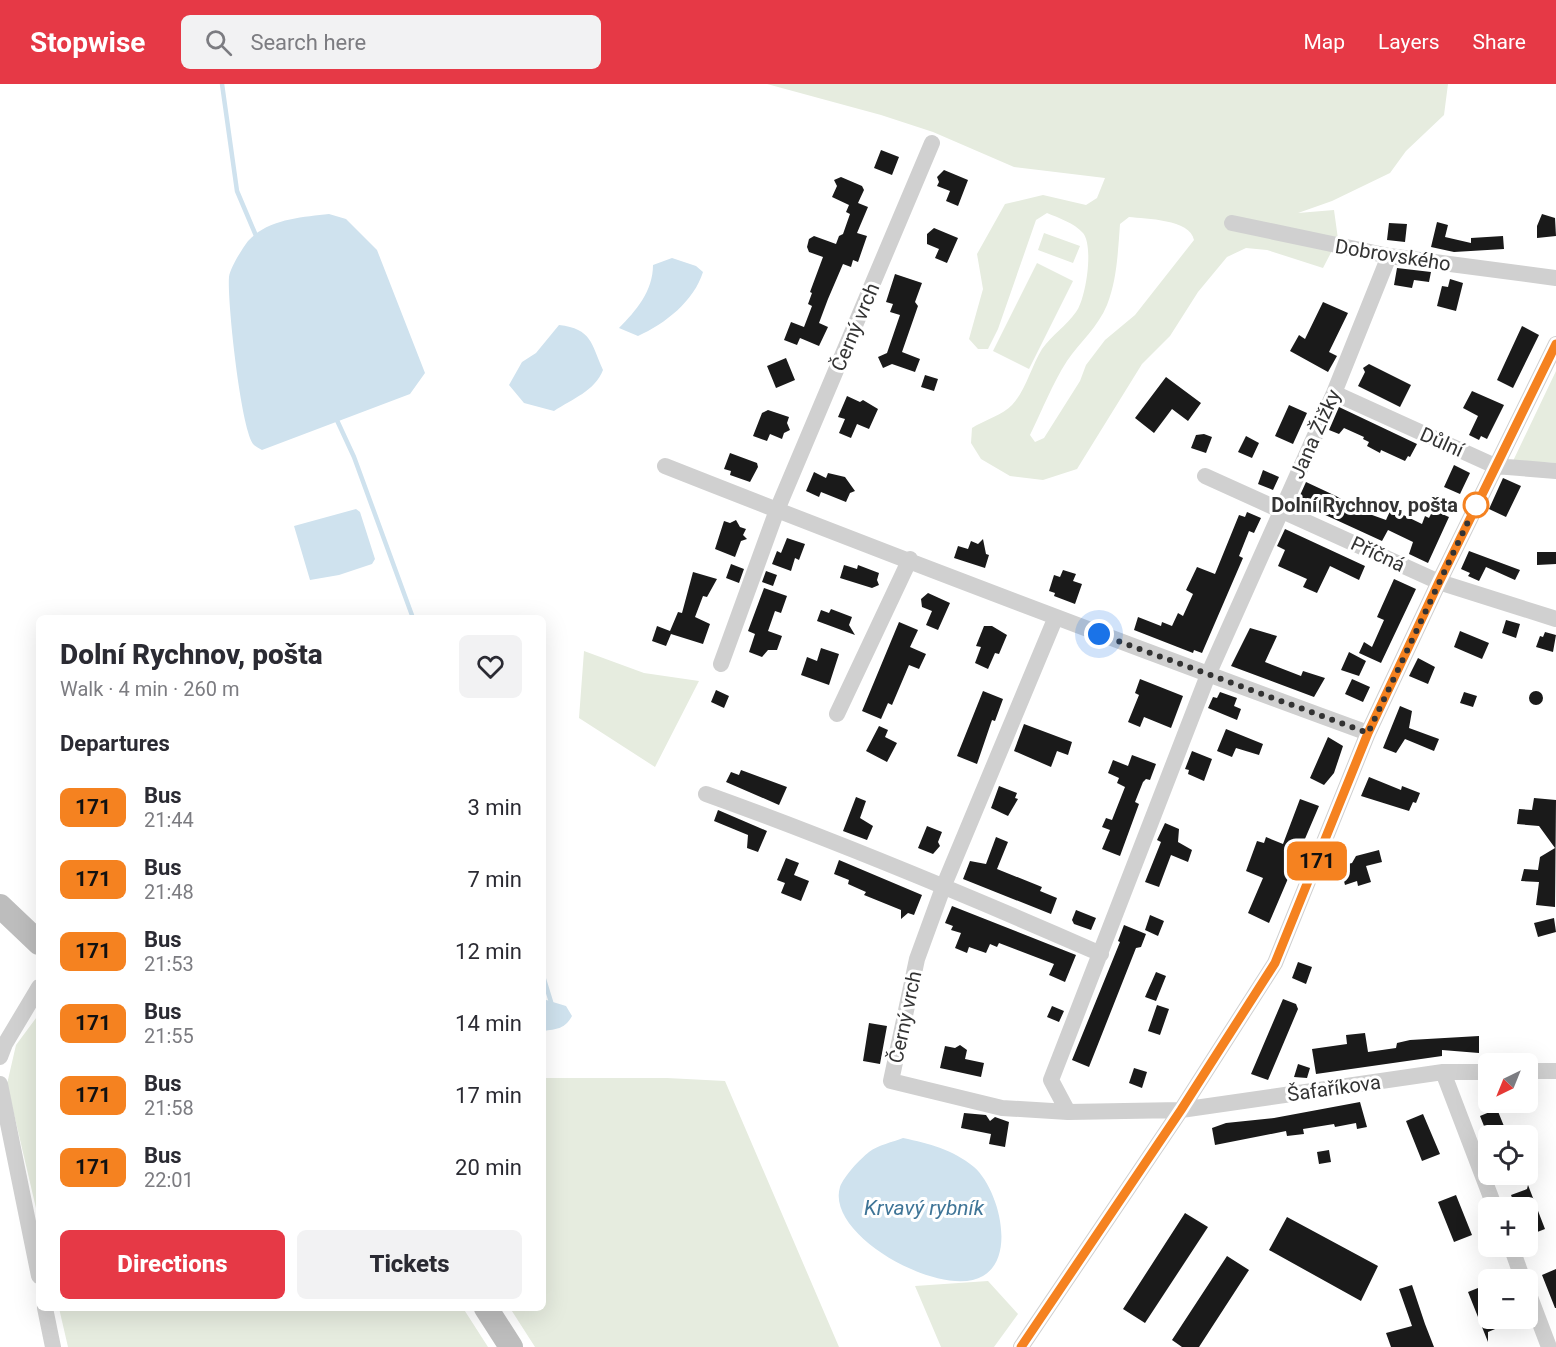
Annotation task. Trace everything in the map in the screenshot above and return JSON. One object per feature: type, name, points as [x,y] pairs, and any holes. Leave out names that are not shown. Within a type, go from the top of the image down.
[{"type":"main road","points":[[0,906],[36,940]]},
{"type":"main road","points":[[488,1311],[511,1347]]},
{"type":"street","name":"Černý vrch","points":[[721,664],[777,510],[932,143]]},
{"type":"street","name":"Dobrovského","points":[[1232,223],[1389,256],[1556,278]]},
{"type":"street","name":"Jana Žižky","points":[[1208,675],[1334,393],[1389,256]]},
{"type":"street","points":[[1021,1347],[1181,1110],[1275,963],[1368,733],[1495,466],[1556,344]]},
{"type":"street","name":"Důlní","points":[[1334,393],[1495,466],[1556,471]]},
{"type":"street","points":[[665,466],[910,560],[1055,619],[1368,733]]},
{"type":"street","name":"Příčná","points":[[1205,476],[1439,582],[1556,619]]},
{"type":"street","points":[[837,714],[910,560]]},
{"type":"street","name":"Černý vrch","points":[[1055,619],[944,885],[917,959],[891,1081],[1002,1108],[1068,1112],[1181,1110]]},
{"type":"street","points":[[1068,1112],[1051,1080],[1208,675]]},
{"type":"street","points":[[706,794],[825,837],[944,885],[1101,954]]},
{"type":"street","points":[[0,1057],[8,1038],[36,992]]},
{"type":"street","points":[[1538,1071],[1556,1071]]},
{"type":"street","points":[[1443,1072],[1492,1197]]},
{"type":"street","name":"Šafaříkova","points":[[1181,1110],[1443,1072],[1478,1072]]},
{"type":"street","points":[[0,1084],[36,1260]]},
{"type":"street","points":[[46,1311],[53,1347]]},
{"type":"street","points":[[1538,1318],[1549,1347]]},
{"type":"shaded area","points":[[767,84],[1448,84],[1444,115],[1406,151],[1390,173],[1332,201],[1298,213],[1334,210],[1338,239],[1323,268],[1267,250],[1246,248],[1227,257],[1198,292],[1170,336],[1142,364],[1077,469],[1043,480],[1010,476],[981,459],[971,443],[972,428],[1012,405],[1042,349],[1076,312],[1086,285],[1088,249],[1086,240],[1083,233],[1075,226],[1047,213],[1036,220],[998,329],[988,349],[978,349],[969,339],[983,289],[977,254],[1005,204],[1043,195],[1086,205],[1097,198],[1105,178],[1014,167],[933,132],[881,115]],"holes":[[[1129,217],[1176,224],[1191,233],[1194,240],[1135,315],[1105,340],[1086,365],[1080,381],[1044,438],[1035,442],[1030,435],[1057,379],[1107,305],[1115,276],[1120,224]]]},
{"type":"shaded area","points":[[1044,233],[1080,246],[1073,263],[1038,250]]},
{"type":"shaded area","points":[[1037,263],[1073,281],[1029,369],[993,351]]},
{"type":"shaded area","points":[[1556,371],[1556,463],[1513,461]]},
{"type":"shaded area","points":[[584,651],[644,673],[699,681],[655,767],[579,718]]},
{"type":"shaded area","points":[[36,1018],[36,1208],[7,1084],[16,1045]]},
{"type":"shaded area","points":[[546,1078],[667,1078],[725,1081],[839,1347],[535,1347],[512,1311],[546,1311]]},
{"type":"shaded area","points":[[988,1281],[1018,1314],[994,1347],[941,1347],[915,1286]]},
{"type":"shaded area","points":[[60,1311],[465,1311],[488,1347],[68,1347]]},
{"type":"water","points":[[329,214],[346,219],[377,250],[425,373],[410,394],[262,450],[254,445],[244,416],[230,311],[230,273],[248,241],[265,228],[286,220]]},
{"type":"water","points":[[672,258],[696,266],[703,272],[693,293],[668,318],[638,336],[619,328],[647,292],[653,265]]},
{"type":"water","points":[[559,325],[578,330],[589,339],[603,370],[589,389],[554,411],[524,403],[509,385],[522,362],[536,353]]},
{"type":"water","points":[[356,509],[360,512],[375,559],[372,564],[339,575],[310,580],[294,526]]},
{"type":"water","points":[[546,1000],[566,1006],[572,1016],[566,1024],[546,1031]]},
{"type":"water","name":"Krvavý rybník","points":[[903,1138],[949,1151],[974,1167],[983,1177],[996,1205],[1001,1238],[999,1253],[993,1266],[983,1276],[965,1281],[942,1279],[916,1271],[891,1259],[868,1243],[850,1225],[840,1206],[842,1183],[869,1152]]},
{"type":"building","points":[[881,150],[899,157],[892,175],[874,168]]},
{"type":"building","points":[[944,170],[968,180],[958,206],[946,201],[950,191],[937,186],[939,182],[937,177]]},
{"type":"building","points":[[841,177],[862,186],[864,190],[858,203],[868,207],[857,233],[867,236],[858,262],[853,260],[851,267],[843,264],[819,323],[828,327],[819,346],[800,338],[797,345],[784,340],[791,322],[804,327],[812,306],[808,304],[812,293],[810,292],[823,257],[809,252],[807,247],[809,239],[814,236],[836,244],[839,236],[843,234],[850,214],[846,212],[849,205],[832,197],[837,186],[834,180]]},
{"type":"building","points":[[1542,214],[1555,218],[1556,236],[1537,238],[1537,226]]},
{"type":"building","points":[[1437,222],[1448,225],[1445,237],[1471,243],[1471,238],[1503,236],[1504,249],[1454,252],[1431,247]]},
{"type":"building","points":[[1389,223],[1407,224],[1405,242],[1387,240]]},
{"type":"building","points":[[934,228],[958,238],[947,263],[935,258],[939,249],[927,244],[927,234]]},
{"type":"building","points":[[1397,268],[1431,272],[1429,282],[1414,280],[1412,288],[1394,285]]},
{"type":"building","points":[[895,274],[922,283],[915,302],[918,306],[902,352],[920,359],[915,372],[892,364],[883,368],[878,357],[887,353],[900,315],[890,312],[893,304],[886,302]]},
{"type":"building","points":[[1450,279],[1463,283],[1456,311],[1437,306],[1442,286],[1448,287]]},
{"type":"building","points":[[1323,302],[1348,313],[1329,352],[1337,356],[1328,372],[1290,351],[1299,335],[1305,339]]},
{"type":"building","points":[[1522,326],[1539,335],[1513,388],[1497,380]]},
{"type":"building","points":[[786,358],[795,380],[776,388],[767,366]]},
{"type":"building","points":[[1369,364],[1411,385],[1400,407],[1358,386],[1365,372],[1363,368]]},
{"type":"building","points":[[925,375],[938,379],[934,391],[921,387]]},
{"type":"building","points":[[1166,377],[1201,403],[1188,421],[1172,409],[1154,433],[1135,418]]},
{"type":"building","points":[[1472,391],[1504,405],[1487,439],[1481,436],[1479,440],[1469,435],[1478,416],[1463,408]]},
{"type":"building","points":[[847,396],[860,402],[863,400],[878,409],[869,429],[857,424],[851,438],[839,433],[845,419],[838,417]]},
{"type":"building","points":[[1289,405],[1307,413],[1293,444],[1275,436]]},
{"type":"building","points":[[1339,407],[1417,444],[1410,457],[1408,456],[1405,461],[1381,450],[1380,453],[1367,446],[1369,442],[1363,439],[1364,437],[1344,428],[1339,434],[1329,430]]},
{"type":"building","points":[[768,410],[789,417],[787,423],[790,430],[784,433],[782,439],[770,434],[767,441],[753,436],[762,413]]},
{"type":"building","points":[[1204,434],[1212,437],[1206,453],[1191,448],[1196,435]]},
{"type":"building","points":[[1246,436],[1259,443],[1252,458],[1238,452]]},
{"type":"building","points":[[730,453],[757,463],[758,467],[750,482],[730,475],[731,471],[724,469]]},
{"type":"building","points":[[1454,465],[1470,473],[1460,494],[1444,487]]},
{"type":"building","points":[[1263,470],[1279,477],[1273,490],[1258,484]]},
{"type":"building","points":[[814,472],[826,478],[828,473],[845,477],[855,491],[850,493],[846,502],[821,492],[819,497],[806,491]]},
{"type":"building","points":[[1503,478],[1521,486],[1506,517],[1489,509]]},
{"type":"building","points":[[1306,482],[1336,496],[1351,505],[1350,507],[1386,520],[1391,509],[1422,524],[1425,516],[1429,518],[1433,510],[1449,517],[1428,563],[1409,554],[1413,542],[1388,530],[1382,541],[1297,502]]},
{"type":"building","points":[[1247,512],[1261,518],[1254,533],[1249,531],[1239,556],[1243,558],[1202,653],[1194,650],[1193,653],[1134,630],[1138,617],[1161,626],[1162,622],[1172,626],[1178,613],[1183,616],[1193,594],[1186,590],[1197,567],[1215,574],[1239,515],[1245,517]]},
{"type":"building","points":[[736,520],[740,527],[746,529],[743,535],[747,539],[741,541],[735,557],[715,549],[724,521],[730,523]]},
{"type":"building","points":[[1285,529],[1365,566],[1359,580],[1330,566],[1317,593],[1303,587],[1307,579],[1278,566],[1285,550],[1277,546]]},
{"type":"building","points":[[787,538],[805,544],[799,560],[795,558],[791,571],[772,564],[777,551],[781,553]]},
{"type":"building","points":[[983,539],[986,554],[989,555],[985,568],[954,558],[958,546],[968,549],[971,541],[978,544]]},
{"type":"building","points":[[1469,551],[1520,570],[1515,580],[1486,567],[1479,581],[1468,576],[1470,573],[1461,569]]},
{"type":"building","points":[[1537,552],[1556,552],[1556,564],[1537,565]]},
{"type":"building","points":[[731,564],[744,569],[739,583],[726,578]]},
{"type":"building","points":[[844,565],[857,569],[858,565],[879,573],[877,580],[879,585],[872,588],[840,578]]},
{"type":"building","points":[[1063,570],[1076,574],[1073,581],[1082,584],[1075,604],[1054,596],[1055,593],[1049,591],[1054,575],[1060,577]]},
{"type":"building","points":[[766,571],[777,575],[773,586],[762,582]]},
{"type":"building","points":[[693,572],[717,579],[707,597],[703,596],[695,617],[710,624],[703,644],[671,634],[666,646],[652,641],[657,626],[670,631],[678,612],[682,613]]},
{"type":"building","points":[[1394,579],[1416,589],[1381,663],[1359,653],[1364,642],[1372,647],[1384,620],[1377,617]]},
{"type":"building","points":[[764,588],[787,596],[781,613],[775,611],[768,631],[782,636],[777,650],[768,650],[762,657],[749,652],[755,634],[748,631]]},
{"type":"building","points":[[928,593],[950,603],[938,630],[926,625],[932,611],[922,607],[921,599]]},
{"type":"building","points":[[831,609],[852,617],[849,625],[855,635],[817,621],[821,610],[829,613]]},
{"type":"building","points":[[1506,620],[1520,624],[1516,638],[1502,633]]},
{"type":"building","points":[[899,622],[918,630],[910,647],[926,654],[919,669],[909,665],[892,705],[888,703],[881,719],[862,711]]},
{"type":"building","points":[[984,626],[992,626],[1007,635],[999,654],[995,653],[988,669],[975,663],[981,647],[976,646]]},
{"type":"building","points":[[1250,628],[1277,636],[1265,662],[1301,676],[1303,671],[1325,678],[1314,697],[1231,666]]},
{"type":"building","points":[[1460,631],[1489,643],[1482,659],[1454,647]]},
{"type":"building","points":[[1545,632],[1556,635],[1553,652],[1536,647],[1540,636],[1543,637]]},
{"type":"building","points":[[821,648],[839,654],[829,685],[801,675],[807,657],[817,661]]},
{"type":"building","points":[[1349,652],[1366,661],[1359,676],[1341,670]]},
{"type":"building","points":[[1418,658],[1435,667],[1428,684],[1409,676]]},
{"type":"building","points":[[1140,679],[1183,696],[1171,728],[1144,717],[1140,727],[1128,722],[1139,695],[1135,693]]},
{"type":"building","points":[[1352,679],[1370,687],[1363,702],[1345,694]]},
{"type":"building","points":[[716,690],[729,696],[724,708],[711,702]]},
{"type":"building","points":[[983,691],[1003,699],[995,721],[992,720],[977,764],[957,756]]},
{"type":"building","points":[[1533,691],[1539,691],[1543,698],[1539,705],[1533,705],[1529,701],[1529,695]]},
{"type":"building","points":[[1220,692],[1237,698],[1234,706],[1241,709],[1237,720],[1208,708],[1213,697],[1217,698]]},
{"type":"building","points":[[1464,692],[1477,696],[1473,707],[1460,703]]},
{"type":"building","points":[[1400,706],[1412,711],[1409,728],[1439,739],[1434,751],[1405,739],[1396,753],[1383,748]]},
{"type":"building","points":[[1024,724],[1072,742],[1068,755],[1057,751],[1051,767],[1014,751]]},
{"type":"building","points":[[879,726],[888,730],[885,737],[897,743],[887,762],[866,751]]},
{"type":"building","points":[[1226,729],[1263,744],[1259,755],[1236,748],[1232,757],[1217,751]]},
{"type":"building","points":[[1328,737],[1343,746],[1334,773],[1324,785],[1310,778]]},
{"type":"building","points":[[1192,751],[1212,759],[1204,781],[1188,774],[1189,770],[1185,769]]},
{"type":"building","points":[[1132,755],[1156,764],[1150,780],[1146,779],[1143,782],[1135,802],[1139,804],[1120,856],[1102,849],[1110,830],[1102,827],[1106,818],[1112,820],[1125,787],[1117,783],[1119,778],[1108,773],[1113,760],[1128,766]]},
{"type":"building","points":[[741,770],[787,787],[779,805],[726,782],[731,772],[739,775]]},
{"type":"building","points":[[1369,777],[1401,790],[1402,786],[1420,793],[1416,803],[1413,802],[1409,811],[1361,796]]},
{"type":"building","points":[[999,786],[1017,793],[1015,798],[1018,799],[1008,816],[991,808]]},
{"type":"building","points":[[856,797],[866,801],[860,818],[873,826],[867,840],[843,831]]},
{"type":"building","points":[[1534,798],[1556,800],[1555,907],[1536,905],[1539,882],[1521,881],[1524,869],[1538,870],[1540,857],[1555,848],[1539,826],[1517,824],[1519,809],[1532,810]]},
{"type":"building","points":[[1300,799],[1319,806],[1269,923],[1248,913],[1263,878],[1246,871],[1257,841],[1264,843],[1266,837],[1283,844]]},
{"type":"building","points":[[718,810],[767,831],[758,852],[747,848],[748,835],[714,821]]},
{"type":"building","points":[[1165,823],[1179,829],[1178,842],[1192,850],[1188,862],[1171,855],[1159,887],[1145,882],[1161,842],[1157,840]]},
{"type":"building","points":[[927,826],[942,832],[938,842],[940,846],[933,854],[918,848]]},
{"type":"building","points":[[996,837],[1008,842],[997,869],[1042,887],[1040,891],[1057,898],[1051,914],[963,879],[970,861],[986,864]]},
{"type":"building","points":[[1379,850],[1382,862],[1366,866],[1371,882],[1358,886],[1357,881],[1345,885],[1340,866],[1352,863],[1356,856]]},
{"type":"building","points":[[786,858],[799,863],[794,875],[809,881],[801,901],[781,893],[785,883],[777,880]]},
{"type":"building","points":[[839,860],[922,895],[914,915],[908,913],[901,919],[901,910],[864,895],[866,892],[848,884],[849,880],[834,874]]},
{"type":"building","points":[[952,906],[1076,955],[1065,982],[1049,975],[1054,964],[999,943],[997,947],[990,944],[986,953],[969,947],[967,953],[955,948],[961,933],[951,930],[953,926],[945,923]]},
{"type":"building","points":[[1076,910],[1096,918],[1091,930],[1074,924],[1072,920]]},
{"type":"building","points":[[1150,915],[1164,921],[1158,936],[1145,930]]},
{"type":"building","points":[[1554,918],[1556,932],[1538,937],[1534,923]]},
{"type":"building","points":[[1124,925],[1146,934],[1141,947],[1136,948],[1089,1067],[1072,1060],[1120,942],[1118,941]]},
{"type":"building","points":[[1298,962],[1312,967],[1306,984],[1292,978]]},
{"type":"building","points":[[1156,972],[1166,976],[1156,1001],[1145,997]]},
{"type":"building","points":[[1283,999],[1296,1004],[1298,1009],[1268,1080],[1251,1074]]},
{"type":"building","points":[[1157,1005],[1169,1009],[1160,1035],[1148,1031]]},
{"type":"building","points":[[1052,1006],[1064,1011],[1059,1022],[1047,1017]]},
{"type":"building","points":[[869,1023],[887,1026],[880,1064],[863,1061]]},
{"type":"building","points":[[1365,1033],[1368,1052],[1396,1048],[1397,1043],[1410,1040],[1479,1036],[1479,1053],[1442,1050],[1442,1056],[1316,1074],[1312,1049],[1347,1044],[1346,1035]]},
{"type":"building","points":[[960,1045],[967,1050],[965,1059],[984,1063],[981,1077],[940,1068],[945,1046],[955,1048]]},
{"type":"building","points":[[1298,1064],[1310,1068],[1307,1078],[1294,1077]]},
{"type":"building","points":[[1134,1068],[1147,1072],[1142,1088],[1129,1083]]},
{"type":"building","points":[[1360,1102],[1367,1127],[1357,1129],[1356,1123],[1335,1127],[1334,1124],[1303,1129],[1304,1134],[1287,1136],[1286,1131],[1215,1145],[1212,1128],[1226,1123],[1274,1118]]},
{"type":"building","points":[[964,1113],[986,1115],[990,1121],[995,1117],[1009,1122],[1005,1147],[989,1144],[991,1134],[961,1128]]},
{"type":"building","points":[[1487,1113],[1499,1113],[1504,1125],[1484,1125],[1480,1116]]},
{"type":"building","points":[[1423,1114],[1440,1154],[1422,1161],[1406,1121]]},
{"type":"building","points":[[1329,1150],[1331,1162],[1319,1164],[1317,1152]]},
{"type":"building","points":[[1528,1185],[1533,1197],[1512,1197],[1511,1195],[1527,1189]]},
{"type":"building","points":[[1456,1195],[1472,1235],[1454,1242],[1438,1202]]},
{"type":"building","points":[[1538,1211],[1545,1229],[1538,1232]]},
{"type":"building","points":[[1185,1213],[1208,1227],[1145,1323],[1123,1309]]},
{"type":"building","points":[[1287,1217],[1378,1266],[1361,1301],[1269,1250]]},
{"type":"building","points":[[1227,1256],[1249,1270],[1199,1347],[1182,1347],[1172,1340]]},
{"type":"building","points":[[1556,1269],[1556,1308],[1555,1308],[1542,1275]]},
{"type":"building","points":[[1412,1285],[1434,1347],[1391,1347],[1386,1333],[1412,1326],[1399,1289]]},
{"type":"building","points":[[1478,1288],[1478,1317],[1468,1292]]},
{"type":"building","points":[[1483,1329],[1495,1329],[1488,1332],[1488,1342]]},
{"type":"waterway","points":[[222,84],[237,191],[257,238]]},
{"type":"waterway","points":[[335,416],[354,457],[412,615]]},
{"type":"waterway","points":[[546,986],[551,1002]]},
{"type":"bus line","name":"171","points":[[1021,1347],[1181,1110],[1275,963],[1368,733],[1556,344]]},
{"type":"place","name":"Dolní Rychnov, pošta","points":[[1476,505]]},
{"type":"route","points":[[1099,634],[1368,733],[1476,505]]}]
